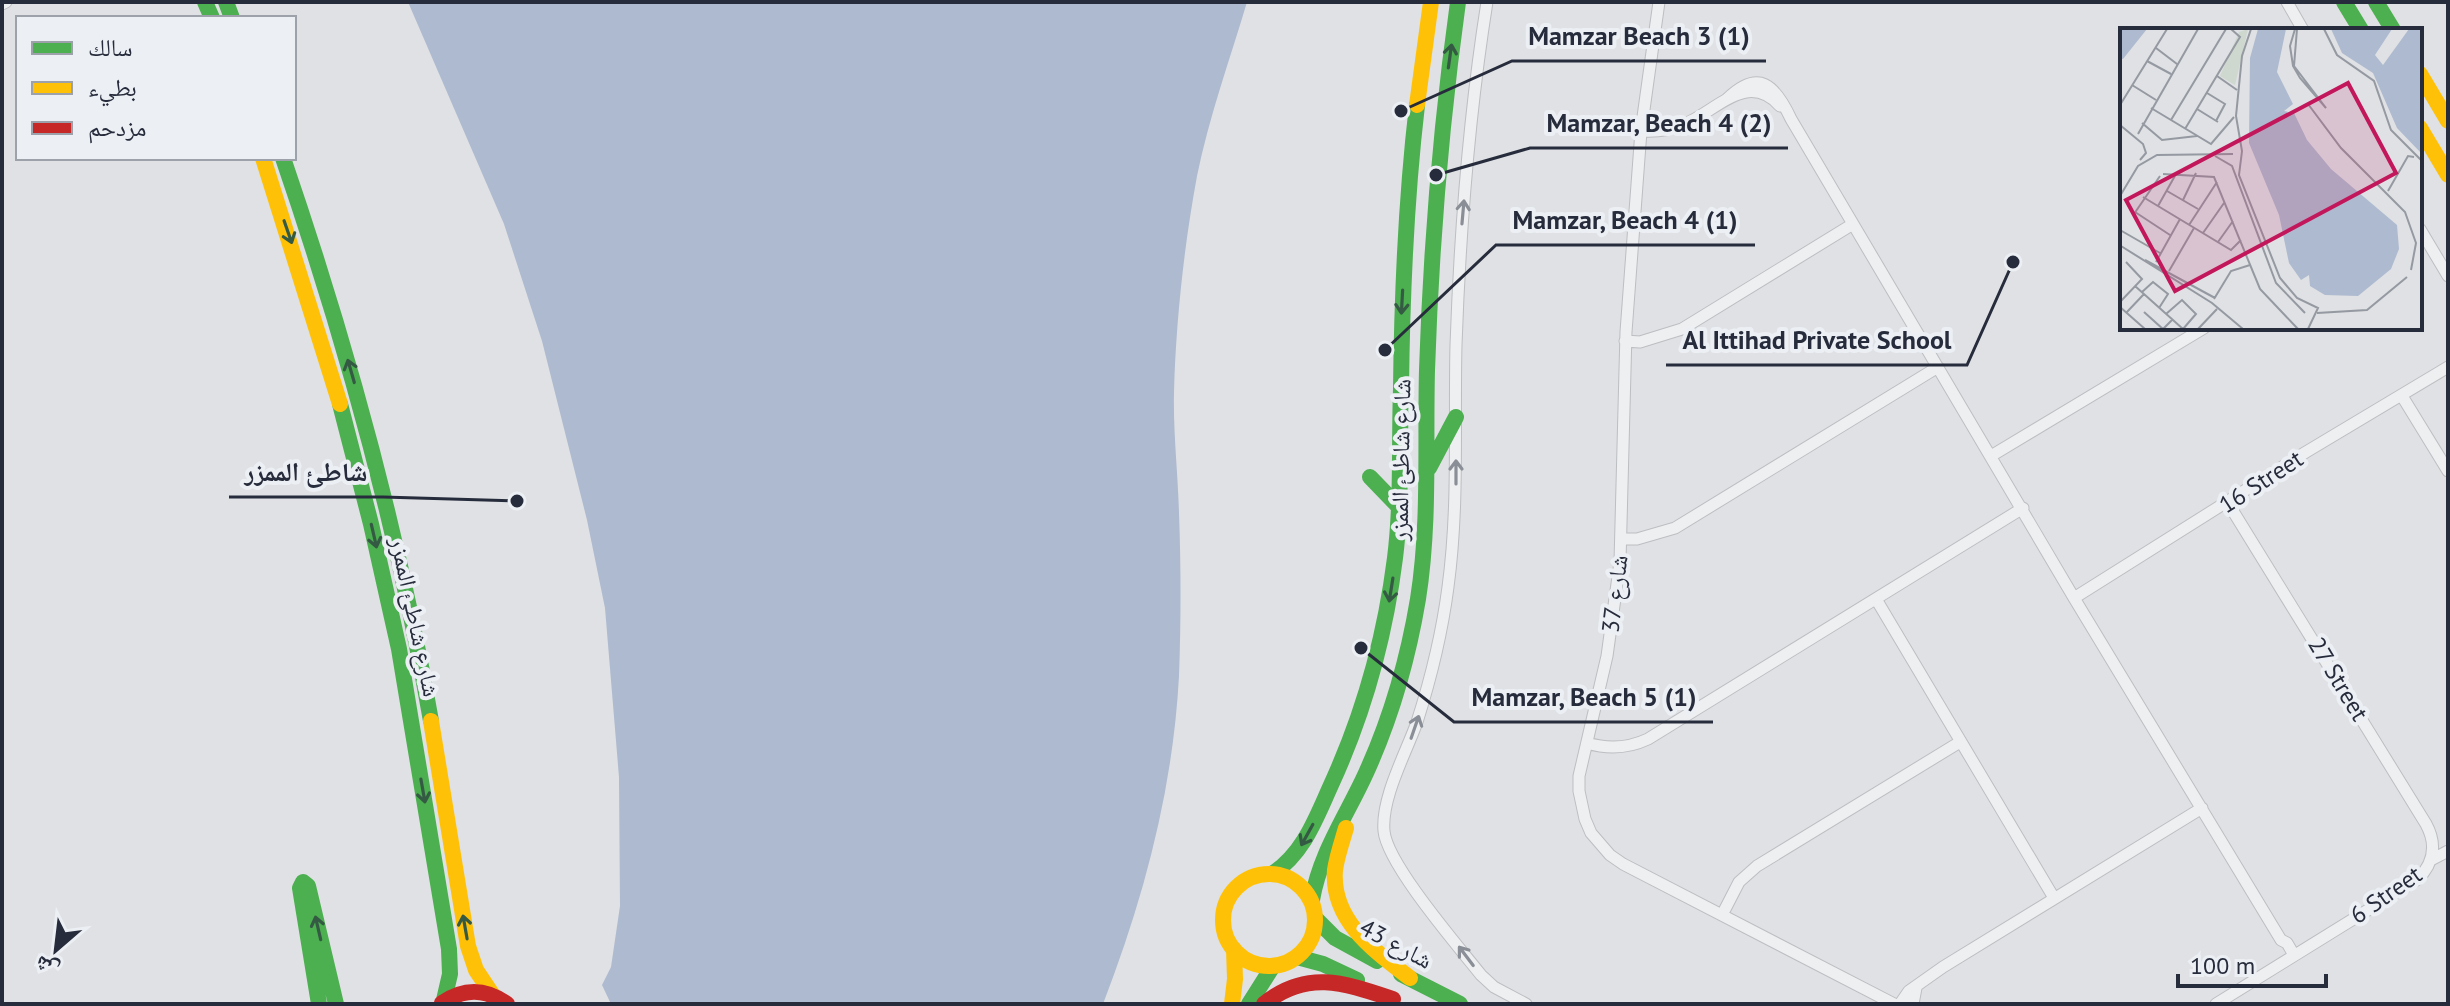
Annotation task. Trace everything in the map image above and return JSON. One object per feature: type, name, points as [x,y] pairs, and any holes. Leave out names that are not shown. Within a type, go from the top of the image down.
[{"type":"main road","name":"شارع شاطئ الممزر","points":[[1272,874],[1294,856],[1313,824],[1343,758],[1363,704],[1385,621],[1396,555],[1399,507],[1402,309],[1414,125],[1431,2]]},
{"type":"main road","name":"شارع شاطئ الممزر","points":[[1312,900],[1318,870],[1355,796],[1389,713],[1407,655],[1422,572],[1428,469],[1426,394],[1433,222],[1441,128],[1458,2]]},
{"type":"main road","points":[[2344,2],[2360,28]]},
{"type":"main road","points":[[2376,2],[2392,28]]},
{"type":"main road","points":[[2422,77],[2448,121]]},
{"type":"main road","points":[[2422,131],[2448,175]]},
{"type":"main road","name":"شارع شاطئ الممزر","points":[[264,160],[295,251],[341,407],[399,652],[449,949],[450,974],[442,1002]]},
{"type":"main road","name":"شارع شاطئ الممزر","points":[[284,160],[330,297],[377,466],[418,648],[468,946],[476,970],[492,994]]},
{"type":"main road","points":[[1428,469],[1456,417]]},
{"type":"main road","points":[[1370,477],[1399,507]]},
{"type":"main road","points":[[1355,796],[1336,867],[1338,901],[1354,931],[1410,978]]},
{"type":"main road","points":[[1262,874],[1272,874],[1298,884],[1312,900],[1316,919],[1311,940],[1297,957],[1273,966],[1253,963],[1234,949],[1228,940],[1223,920],[1228,899],[1242,883],[1262,874]]},
{"type":"main road","points":[[319,1004],[300,885],[303,882],[308,886],[336,1004]]},
{"type":"main road","name":"شارع 43","points":[[1316,919],[1335,938],[1460,1004]]},
{"type":"main road","points":[[1232,1004],[1234,949]]},
{"type":"main road","name":"شارع 43","points":[[1297,957],[1336,969],[1401,1002]]},
{"type":"main road","points":[[1249,1004],[1273,966]]},
{"type":"main road","points":[[1264,1004],[1290,986],[1319,980],[1338,982],[1401,1002]]},
{"type":"main road","points":[[442,1002],[467,991],[492,994],[507,1004]]},
{"type":"street","points":[[1487,2],[1463,215],[1456,347],[1455,512],[1448,591],[1423,701],[1385,811],[1385,836],[1397,865],[1481,975],[1494,987],[1526,1004]]},
{"type":"street","name":"شارع 37","points":[[1659,2],[1642,127],[1625,337],[1622,534],[1611,633],[1579,776],[1580,805],[1591,833],[1623,864],[1897,1004]]},
{"type":"street","points":[[2287,2],[2302,28]]},
{"type":"street","points":[[1642,127],[1655,132],[1688,123],[1745,85],[1755,82],[1775,90],[2074,598],[2281,940],[2287,943],[2290,957]]},
{"type":"street","points":[[1625,337],[1640,342],[1682,329],[1853,224]]},
{"type":"street","points":[[2422,232],[2448,276]]},
{"type":"street","points":[[1991,456],[2201,330]]},
{"type":"street","points":[[1622,534],[1637,539],[1675,528],[1938,367]]},
{"type":"street","name":"16 Street","points":[[2074,598],[2448,367]]},
{"type":"street","points":[[2402,396],[2448,471]]},
{"type":"street","name":"27 Street","points":[[2228,503],[2330,665],[2432,838]]},
{"type":"street","points":[[1588,738],[1604,747],[1632,745],[1648,739],[2023,508]]},
{"type":"street","points":[[1876,599],[2054,898]]},
{"type":"street","points":[[1722,915],[1739,882],[1757,866],[1960,742]]},
{"type":"street","points":[[1897,1004],[1909,991],[1943,967],[2202,808]]},
{"type":"street","points":[[2432,838],[2448,850]]},
{"type":"street","points":[[2431,860],[2432,838]]},
{"type":"street","name":"6 Street","points":[[2216,1004],[2418,879],[2431,860],[2448,850]]},
{"type":"street","points":[[1913,1004],[1916,988]]},
{"type":"water","points":[[408,2],[1247,2],[1202,154],[1181,284],[1174,407],[1180,533],[1180,656],[1170,760],[1154,843],[1131,924],[1103,1004],[611,1004],[602,985],[611,967],[620,906],[619,777],[605,608],[587,520],[542,341],[504,224]]},
{"type":"traffic: fast","points":[[205,2],[211,16]]},
{"type":"traffic: fast","points":[[226,2],[231,16]]},
{"type":"traffic: fast","points":[[1312,900],[1321,866],[1366,773],[1391,710],[1418,599],[1426,513],[1427,370],[1434,232],[1458,2]]},
{"type":"traffic: fast","points":[[2344,2],[2360,28]]},
{"type":"traffic: fast","points":[[2376,2],[2392,28]]},
{"type":"traffic: fast","points":[[1272,874],[1301,845],[1343,758],[1372,674],[1385,617],[1399,516],[1404,282],[1417,105]]},
{"type":"traffic: fast","points":[[284,160],[368,436],[403,578],[431,721]]},
{"type":"traffic: fast","points":[[340,404],[399,649],[449,949],[450,974],[444,1000]]},
{"type":"traffic: fast","points":[[1429,468],[1456,417]]},
{"type":"traffic: fast","points":[[1370,477],[1399,507]]},
{"type":"traffic: fast","points":[[319,1004],[300,888],[303,882],[308,886],[336,1004]]},
{"type":"traffic: fast","points":[[1316,919],[1335,938],[1377,961]]},
{"type":"traffic: fast","points":[[1297,957],[1323,964],[1357,980]]},
{"type":"traffic: fast","points":[[1249,1004],[1273,966]]},
{"type":"traffic: fast","points":[[1401,974],[1460,1004]]},
{"type":"traffic: slow","points":[[1417,105],[1431,2]]},
{"type":"traffic: slow","points":[[2422,77],[2448,121]]},
{"type":"traffic: slow","points":[[2422,131],[2448,175]]},
{"type":"traffic: slow","points":[[264,160],[340,404]]},
{"type":"traffic: slow","points":[[431,721],[468,946],[476,970],[492,994]]},
{"type":"traffic: slow","points":[[1346,828],[1335,870],[1340,905],[1358,933],[1410,978]]},
{"type":"traffic: slow","points":[[1269,874],[1287,877],[1302,887],[1312,902],[1315,920],[1312,938],[1302,953],[1287,963],[1269,966],[1251,963],[1236,953],[1226,938],[1223,920],[1226,902],[1236,887],[1251,877],[1269,874]]},
{"type":"traffic: slow","points":[[1232,1004],[1234,949]]},
{"type":"traffic: jam","points":[[1264,1004],[1296,986],[1327,982],[1393,999]]},
{"type":"traffic: jam","points":[[442,1003],[474,992],[491,995],[507,1004]]},
{"type":"place","name":"Mamzar Beach 3 (1)","points":[[1401,111]]},
{"type":"place","name":"Mamzar, Beach 4 (2)","points":[[1436,175]]},
{"type":"place","name":"Al Ittihad Private School","points":[[2013,262]]},
{"type":"place","name":"Mamzar, Beach 4 (1)","points":[[1385,350]]},
{"type":"place","name":"شاطئ الممزر","points":[[517,501]]},
{"type":"place","name":"Mamzar, Beach 5 (1)","points":[[1361,648]]}]
